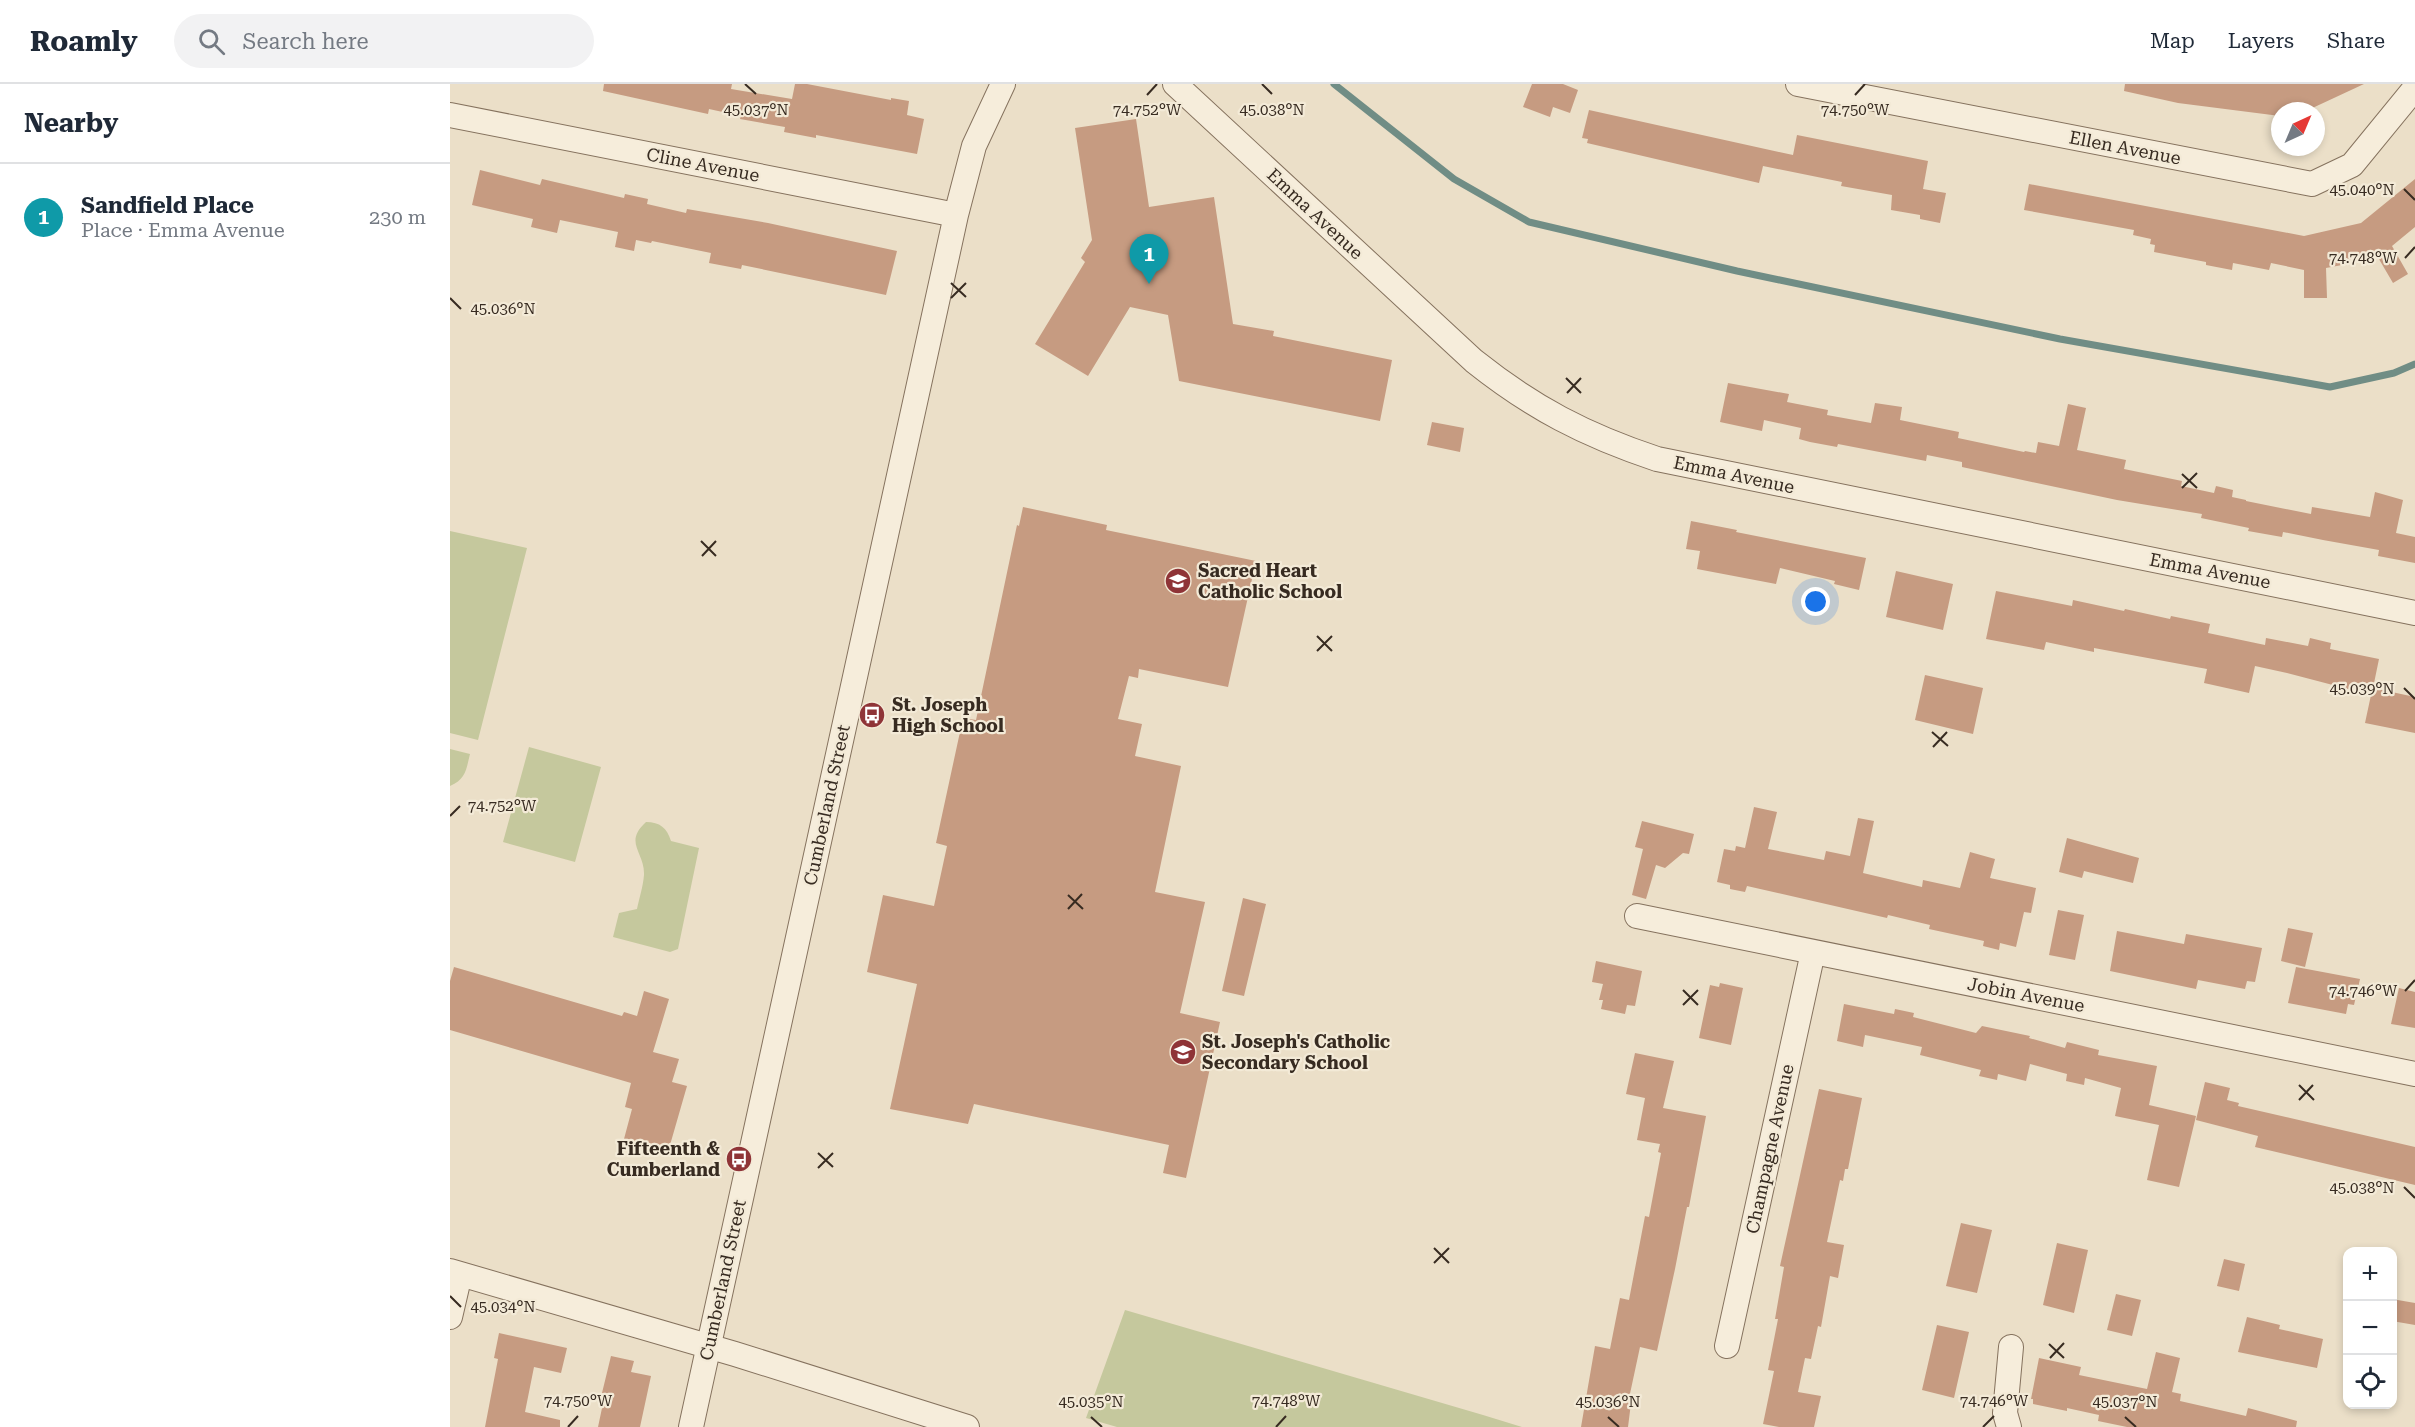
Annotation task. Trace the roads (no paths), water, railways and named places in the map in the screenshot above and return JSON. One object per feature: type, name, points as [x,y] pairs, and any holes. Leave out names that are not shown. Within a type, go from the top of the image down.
[{"type":"street","name":"Cumberland Street","points":[[691,1427],[956,215],[974,146],[1003,84]]},
{"type":"street","name":"Emma Avenue","points":[[1175,84],[1474,361],[1538,407],[1597,438],[1657,459],[2415,613]]},
{"type":"street","name":"Ellen Avenue","points":[[1798,84],[2312,184],[2352,165],[2415,88]]},
{"type":"street","name":"Cline Avenue","points":[[450,115],[956,215]]},
{"type":"street","name":"Jobin Avenue","points":[[1636,916],[2415,1074]]},
{"type":"street","name":"Champagne Avenue","points":[[1727,1346],[1813,952]]},
{"type":"street","points":[[450,1317],[455,1272],[709,1346],[967,1427]]},
{"type":"street","points":[[2010,1427],[2005,1413],[2011,1347]]},
{"type":"waterway","points":[[1334,84],[1454,179],[1529,222],[1737,271],[2060,339],[2330,387],[2394,373],[2415,364]]},
{"type":"place","name":"Sandfield Place","points":[[1149,284]]},
{"type":"place","name":"Sacred Heart Catholic School","points":[[1178,581]]},
{"type":"place","name":"St. Joseph High School","points":[[872,715]]},
{"type":"place","name":"St. Joseph's Catholic Secondary School","points":[[1183,1052]]},
{"type":"place","name":"Fifteenth & Cumberland","points":[[739,1159]]}]
